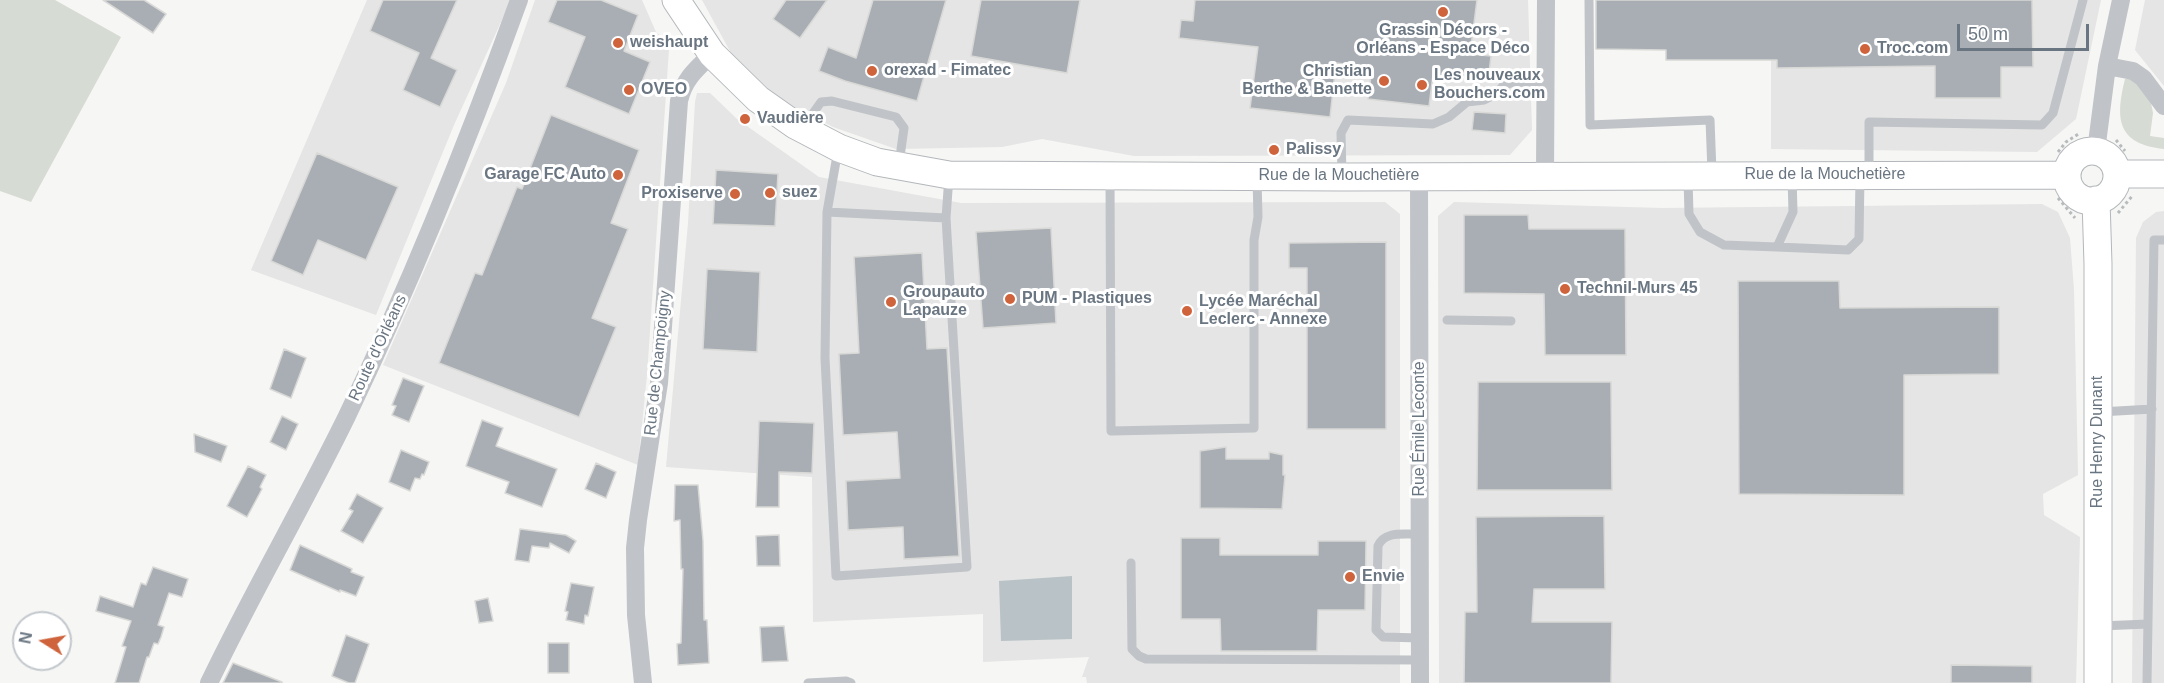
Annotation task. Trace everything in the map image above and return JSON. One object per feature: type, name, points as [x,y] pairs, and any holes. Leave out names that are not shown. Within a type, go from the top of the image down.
[{"type":"street","name":"Route d'Orléans","points":[[209,683],[346,417],[400,302],[462,153],[519,0]]},
{"type":"street","name":"Rue de la Mouchetière","points":[[676,0],[712,54],[758,99],[802,129],[839,148],[877,162],[949,175],[1792,176],[2060,168]]},
{"type":"street","points":[[1545,176],[1546,0]]},
{"type":"street","points":[[2121,0],[2107,66],[2097,138],[2088,151],[2060,168],[2076,194],[2105,208],[2109,194],[2128,172]]},
{"type":"street","name":"Rue de Champoigny","points":[[643,683],[636,615],[635,548],[659,383],[679,101],[687,79],[712,54]]},
{"type":"street","points":[[2107,66],[2133,71],[2143,78],[2164,106]]},
{"type":"street","points":[[2097,138],[2111,159],[2128,172],[2164,174]]},
{"type":"street","name":"Rue Émile Leconte","points":[[1419,176],[1420,683]]},
{"type":"street","name":"Rue Henry Dunant","points":[[2097,683],[2098,264],[2105,208]]},
{"type":"lane","points":[[1589,0],[1590,125],[1710,120],[1700,176],[1689,214],[1700,232],[1724,246],[1848,250],[1858,239],[1869,122],[2042,125],[2053,113],[2083,0]]},
{"type":"lane","points":[[1342,177],[1341,133],[1348,120],[1433,124],[1449,117],[1467,102],[1484,100],[1513,82],[1545,83]]},
{"type":"lane","points":[[802,129],[820,102],[832,101],[896,117],[904,128],[898,167]]},
{"type":"lane","points":[[839,148],[827,212],[825,358],[836,576],[967,567],[946,218],[949,175]]},
{"type":"lane","points":[[1110,176],[1111,431],[1254,428],[1254,240],[1258,217],[1257,176]]},
{"type":"lane","points":[[1777,247],[1793,212],[1792,176]]},
{"type":"lane","points":[[827,212],[946,218]]},
{"type":"lane","points":[[2147,683],[2154,240],[2164,240]]},
{"type":"lane","points":[[1447,320],[1511,321]]},
{"type":"lane","points":[[2098,413],[2152,409]]},
{"type":"lane","points":[[1420,534],[1390,535],[1380,541],[1376,630],[1383,638],[1420,638]]},
{"type":"lane","points":[[1131,563],[1132,649],[1146,659],[1420,660]]},
{"type":"lane","points":[[2098,627],[2148,624]]},
{"type":"lane","points":[[808,683],[846,681],[851,683]]},
{"type":"path","points":[[2060,168],[2066,142],[2097,138],[2121,147],[2128,172],[2105,208]]},
{"type":"shaded area","points":[[0,0],[55,0],[121,37],[31,202],[0,191]]},
{"type":"shaded area","points":[[367,0],[511,0],[454,125],[376,315],[251,270]]},
{"type":"shaded area","points":[[535,0],[642,0],[656,32],[667,41],[669,49],[647,375],[638,465],[383,365],[506,83]]},
{"type":"shaded area","points":[[702,0],[1528,0],[1532,130],[1510,155],[1134,156],[1042,139],[1002,147],[896,149],[833,127],[780,100],[731,53]]},
{"type":"shaded area","points":[[1771,0],[2101,0],[2076,119],[2037,152],[1771,149]]},
{"type":"shaded area","points":[[2145,0],[2164,0],[2164,86],[2135,50]]},
{"type":"shaded area","points":[[2130,78],[2149,93],[2153,113],[2150,136],[2164,138],[2164,149],[2137,142],[2128,135],[2123,127],[2120,106],[2125,79]]},
{"type":"shaded area","points":[[697,93],[710,93],[737,119],[819,177],[961,203],[1385,202],[1400,214],[1400,683],[1087,683],[1086,677],[1082,677],[1089,657],[983,662],[983,614],[813,622],[812,477],[666,467]]},
{"type":"shaded area","points":[[1454,202],[1662,208],[2042,204],[2058,212],[2070,238],[2074,290],[2078,475],[2043,494],[2044,515],[2080,537],[2076,683],[1439,683],[1438,216]]},
{"type":"shaded area","points":[[2164,211],[2164,683],[2132,683],[2136,238],[2143,222],[2156,212]]},
{"type":"shaded area","points":[[1072,576],[1072,639],[1001,641],[999,581]]},
{"type":"building","points":[[103,0],[144,0],[166,14],[153,33]]},
{"type":"building","points":[[383,0],[457,0],[431,58],[457,70],[440,107],[403,90],[419,53],[370,31]]},
{"type":"building","points":[[557,0],[601,0],[638,15],[624,51],[650,62],[629,114],[565,87],[585,37],[548,22]]},
{"type":"building","points":[[786,0],[827,0],[800,38],[773,19]]},
{"type":"building","points":[[873,0],[946,0],[917,101],[845,81],[819,71],[828,47],[856,58]]},
{"type":"building","points":[[981,0],[1080,0],[1067,73],[971,56]]},
{"type":"building","points":[[1195,0],[1477,0],[1470,54],[1491,56],[1488,81],[1433,75],[1429,106],[1368,99],[1372,67],[1336,63],[1330,117],[1250,108],[1258,47],[1179,38],[1181,20],[1193,21]]},
{"type":"building","points":[[1596,0],[2032,0],[2033,67],[2001,67],[2001,98],[1935,98],[1935,66],[1777,68],[1777,60],[1666,60],[1666,50],[1596,49]]},
{"type":"building","points":[[1474,112],[1506,114],[1505,133],[1472,130]]},
{"type":"building","points":[[551,115],[639,150],[611,223],[628,229],[592,318],[616,327],[579,417],[439,363],[475,273],[482,275],[517,187],[522,189]]},
{"type":"building","points":[[317,153],[398,187],[366,260],[318,240],[303,275],[271,261]]},
{"type":"building","points":[[716,170],[778,174],[775,226],[713,224]]},
{"type":"building","points":[[1464,215],[1528,215],[1529,229],[1625,229],[1626,355],[1545,355],[1544,294],[1464,293]]},
{"type":"building","points":[[1051,228],[1056,323],[983,328],[976,232]]},
{"type":"building","points":[[1386,242],[1386,429],[1307,429],[1307,268],[1289,268],[1289,243]]},
{"type":"building","points":[[922,253],[927,349],[947,348],[959,556],[904,559],[903,527],[848,530],[846,481],[900,478],[897,432],[843,435],[839,354],[859,353],[854,257]]},
{"type":"building","points":[[707,269],[760,272],[757,352],[703,349]]},
{"type":"building","points":[[1738,281],[1839,281],[1840,308],[1999,307],[1999,374],[1904,375],[1904,495],[1739,494]]},
{"type":"building","points":[[284,349],[306,358],[291,398],[270,389]]},
{"type":"building","points":[[403,378],[424,386],[409,422],[392,415],[396,406],[392,405]]},
{"type":"building","points":[[1478,382],[1611,382],[1612,490],[1477,490]]},
{"type":"building","points":[[282,416],[298,424],[286,450],[270,442]]},
{"type":"building","points":[[482,420],[503,428],[496,446],[557,469],[542,507],[505,493],[509,482],[466,466]]},
{"type":"building","points":[[759,421],[814,423],[812,473],[779,472],[779,507],[756,507]]},
{"type":"building","points":[[194,434],[227,446],[221,462],[195,452]]},
{"type":"building","points":[[1226,447],[1226,459],[1269,459],[1269,452],[1283,455],[1283,475],[1285,475],[1282,509],[1200,508],[1200,451]]},
{"type":"building","points":[[401,450],[429,462],[424,475],[422,474],[420,479],[415,478],[410,491],[389,482]]},
{"type":"building","points":[[596,463],[616,472],[606,498],[585,489]]},
{"type":"building","points":[[248,466],[266,475],[260,487],[262,489],[247,517],[227,506]]},
{"type":"building","points":[[675,485],[698,485],[703,541],[704,620],[707,620],[709,663],[678,665],[677,644],[681,643],[683,569],[681,569],[680,520],[674,521]]},
{"type":"building","points":[[357,494],[383,508],[363,543],[341,531],[353,511],[349,509]]},
{"type":"building","points":[[1604,516],[1605,589],[1534,589],[1532,622],[1612,622],[1611,683],[1464,683],[1465,612],[1477,612],[1476,517]]},
{"type":"building","points":[[520,529],[566,535],[576,541],[569,553],[550,543],[549,548],[532,546],[529,562],[515,560]]},
{"type":"building","points":[[779,535],[780,566],[757,566],[756,536]]},
{"type":"building","points":[[1181,538],[1220,538],[1220,555],[1318,555],[1318,541],[1366,541],[1365,610],[1318,610],[1317,651],[1221,651],[1220,619],[1181,619]]},
{"type":"building","points":[[300,545],[364,577],[356,596],[340,590],[340,592],[290,570]]},
{"type":"building","points":[[153,567],[188,579],[182,597],[169,593],[158,625],[164,627],[161,637],[158,644],[154,643],[147,657],[139,683],[115,683],[126,647],[122,646],[131,621],[96,611],[100,596],[133,607],[141,583],[146,585]]},
{"type":"building","points":[[571,583],[594,587],[584,624],[566,620],[568,612],[565,611]]},
{"type":"building","points":[[488,598],[493,621],[479,623],[475,601]]},
{"type":"building","points":[[784,626],[788,661],[762,662],[760,627]]},
{"type":"building","points":[[346,635],[369,644],[355,683],[332,676]]},
{"type":"building","points":[[548,643],[569,643],[569,673],[548,673]]},
{"type":"building","points":[[233,663],[282,682],[282,683],[223,683]]},
{"type":"building","points":[[1951,665],[2032,666],[2032,683],[1951,683]]},
{"type":"place","name":"Grassin Décors - Orléans - Espace Déco","points":[[1443,12]]},
{"type":"place","name":"weishaupt","points":[[618,43]]},
{"type":"place","name":"Troc.com","points":[[1865,49]]},
{"type":"place","name":"orexad - Fimatec","points":[[872,71]]},
{"type":"place","name":"Christian Berthe & Banette","points":[[1384,81]]},
{"type":"place","name":"Les nouveaux Bouchers.com","points":[[1422,85]]},
{"type":"place","name":"OVEO","points":[[629,90]]},
{"type":"place","name":"Vaudière","points":[[745,119]]},
{"type":"place","name":"Palissy","points":[[1274,150]]},
{"type":"place","name":"Garage FC Auto","points":[[618,175]]},
{"type":"place","name":"suez","points":[[770,193]]},
{"type":"place","name":"Proxiserve","points":[[735,194]]},
{"type":"place","name":"TechniI-Murs 45","points":[[1565,289]]},
{"type":"place","name":"PUM - Plastiques","points":[[1010,299]]},
{"type":"place","name":"Groupauto Lapauze","points":[[891,302]]},
{"type":"place","name":"Lycée Maréchal Leclerc - Annexe","points":[[1187,311]]},
{"type":"place","name":"Envie","points":[[1350,577]]}]
